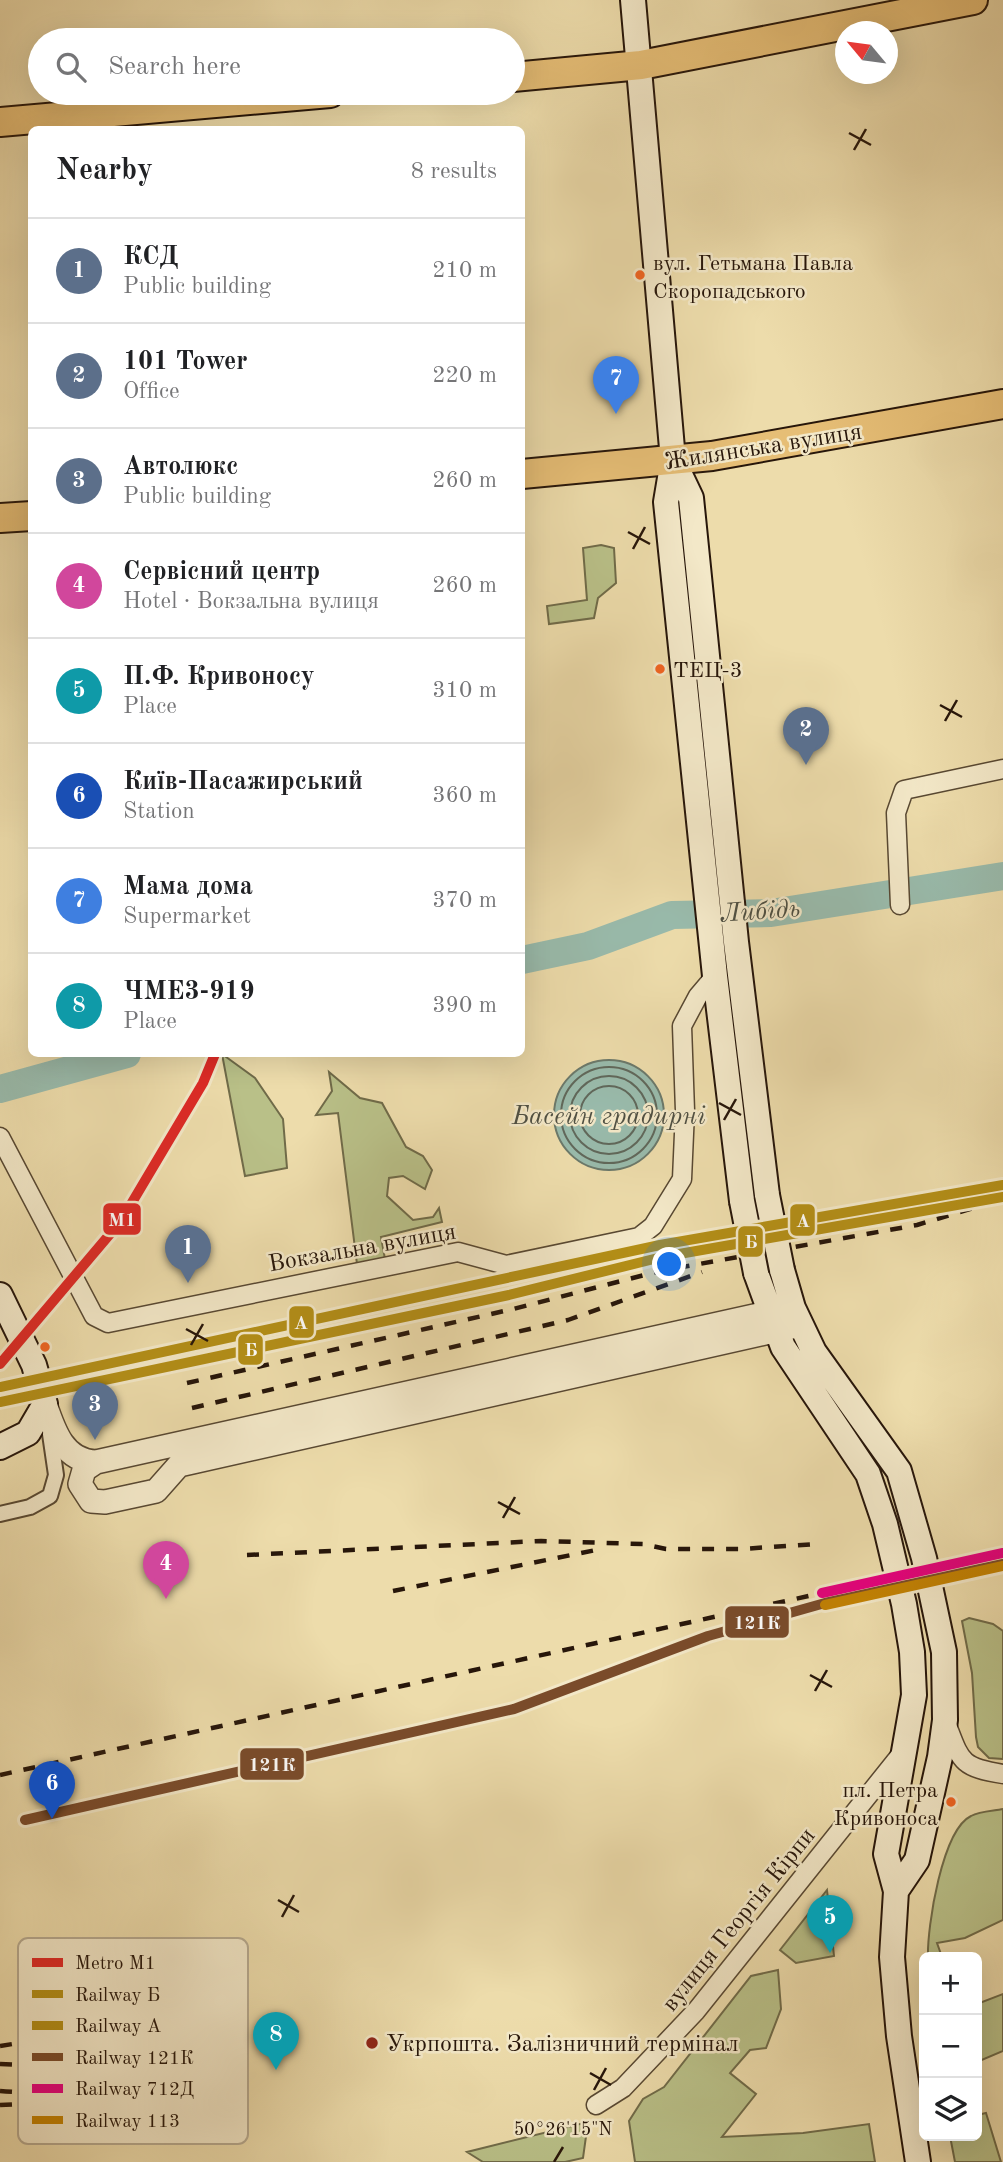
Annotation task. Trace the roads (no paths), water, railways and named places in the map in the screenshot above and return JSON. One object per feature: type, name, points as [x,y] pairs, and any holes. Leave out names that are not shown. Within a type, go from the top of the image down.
[{"type":"main road","points":[[633,0],[673,460],[691,498],[724,942],[767,1195],[782,1270],[797,1316],[832,1380],[899,1471],[908,1495],[946,1670],[945,1720],[917,1860],[896,1891]]},
{"type":"main road","points":[[525,76],[640,65],[973,0]]},
{"type":"main road","points":[[0,122],[193,105]]},
{"type":"main road","name":"Жилянська вулиця","points":[[525,474],[673,460],[763,448],[1003,404]]},
{"type":"main road","points":[[0,518],[28,516]]},
{"type":"main road","points":[[724,942],[715,976],[742,1201],[756,1273],[772,1322],[819,1405],[868,1474],[885,1524],[904,1604],[915,1676],[886,1854],[896,1891],[892,1957],[899,2036],[918,2162]]},
{"type":"main road","points":[[0,1295],[34,1365],[47,1415],[28,1433],[0,1447]]},
{"type":"street","points":[[900,905],[896,813],[904,790],[1003,769]]},
{"type":"street","name":"Вокзальна вулиця","points":[[0,1137],[94,1316],[108,1323],[458,1252],[506,1265],[639,1237],[653,1226],[682,1179],[685,1111],[682,1026],[698,996],[715,976]]},
{"type":"street","points":[[96,1462],[84,1470],[80,1484],[86,1497],[98,1503],[156,1491],[179,1465],[797,1316]]},
{"type":"street","points":[[47,1415],[58,1437],[73,1456],[84,1462],[96,1462],[772,1322]]},
{"type":"street","points":[[0,1514],[30,1507],[50,1496],[56,1475],[47,1415]]},
{"type":"street","points":[[147,1452],[161,1455],[169,1474]]},
{"type":"street","points":[[945,1720],[967,1763],[973,1769],[1003,1774]]},
{"type":"street","name":"вулиця Георгія Кірпи","points":[[596,2105],[622,2088],[696,2011],[904,1751]]},
{"type":"water","name":"Басейн градирні","points":[[609,1060],[630,1064],[648,1076],[660,1094],[664,1115],[660,1136],[648,1154],[630,1166],[609,1170],[588,1166],[570,1154],[558,1136],[554,1115],[558,1094],[570,1076],[588,1064]]},
{"type":"waterway","name":"Либідь","points":[[525,959],[588,946],[672,915],[771,913],[1003,876]]},
{"type":"waterway","name":"Либідь","points":[[0,1089],[116,1057]]},
{"type":"railway","points":[[187,1383],[513,1309],[660,1271],[917,1225],[1003,1199]]},
{"type":"railway","points":[[192,1408],[568,1320],[702,1272]]},
{"type":"railway","points":[[247,1555],[541,1541],[643,1544],[666,1549],[741,1549],[816,1544]]},
{"type":"railway","points":[[393,1591],[596,1550]]},
{"type":"railway","points":[[0,1775],[822,1593]]},
{"type":"railway","points":[[0,2046],[18,2043]]},
{"type":"railway","points":[[0,2064],[18,2065]]},
{"type":"railway","points":[[0,2091],[18,2092]]},
{"type":"railway","points":[[0,2105],[18,2104]]},
{"type":"metro line","name":"M1","points":[[0,1364],[121,1221],[203,1083],[214,1057]]},
{"type":"rail line","name":"A","points":[[0,1387],[660,1245],[1003,1185]]},
{"type":"rail line","name":"Б","points":[[0,1402],[509,1295],[662,1257],[1003,1197]]},
{"type":"rail line","name":"712Д","points":[[822,1593],[1003,1553]]},
{"type":"rail line","name":"121К","points":[[25,1820],[514,1709],[708,1636],[825,1603],[1003,1564]]},
{"type":"rail line","name":"113","points":[[825,1605],[1003,1566]]},
{"type":"place","name":"вул. Гетьмана Павла Скоропадського","points":[[640,275]]},
{"type":"place","name":"Мама дома","points":[[616,414]]},
{"type":"place","name":"ТЕЦ-3","points":[[660,669]]},
{"type":"place","name":"101 Tower","points":[[806,765]]},
{"type":"place","name":"КСД","points":[[188,1283]]},
{"type":"place","name":"Автолюкс","points":[[95,1440]]},
{"type":"place","name":"Сервісний центр","points":[[166,1599]]},
{"type":"place","name":"пл. Петра Кривоноса","points":[[951,1802]]},
{"type":"place","name":"Київ-Пасажирський","points":[[52,1819]]},
{"type":"place","name":"П.Ф. Кривоносу","points":[[830,1953]]},
{"type":"place","name":"Укрпошта. Залізничний термінал","points":[[372,2043]]},
{"type":"place","name":"ЧМЕ3-919","points":[[276,2070]]}]
